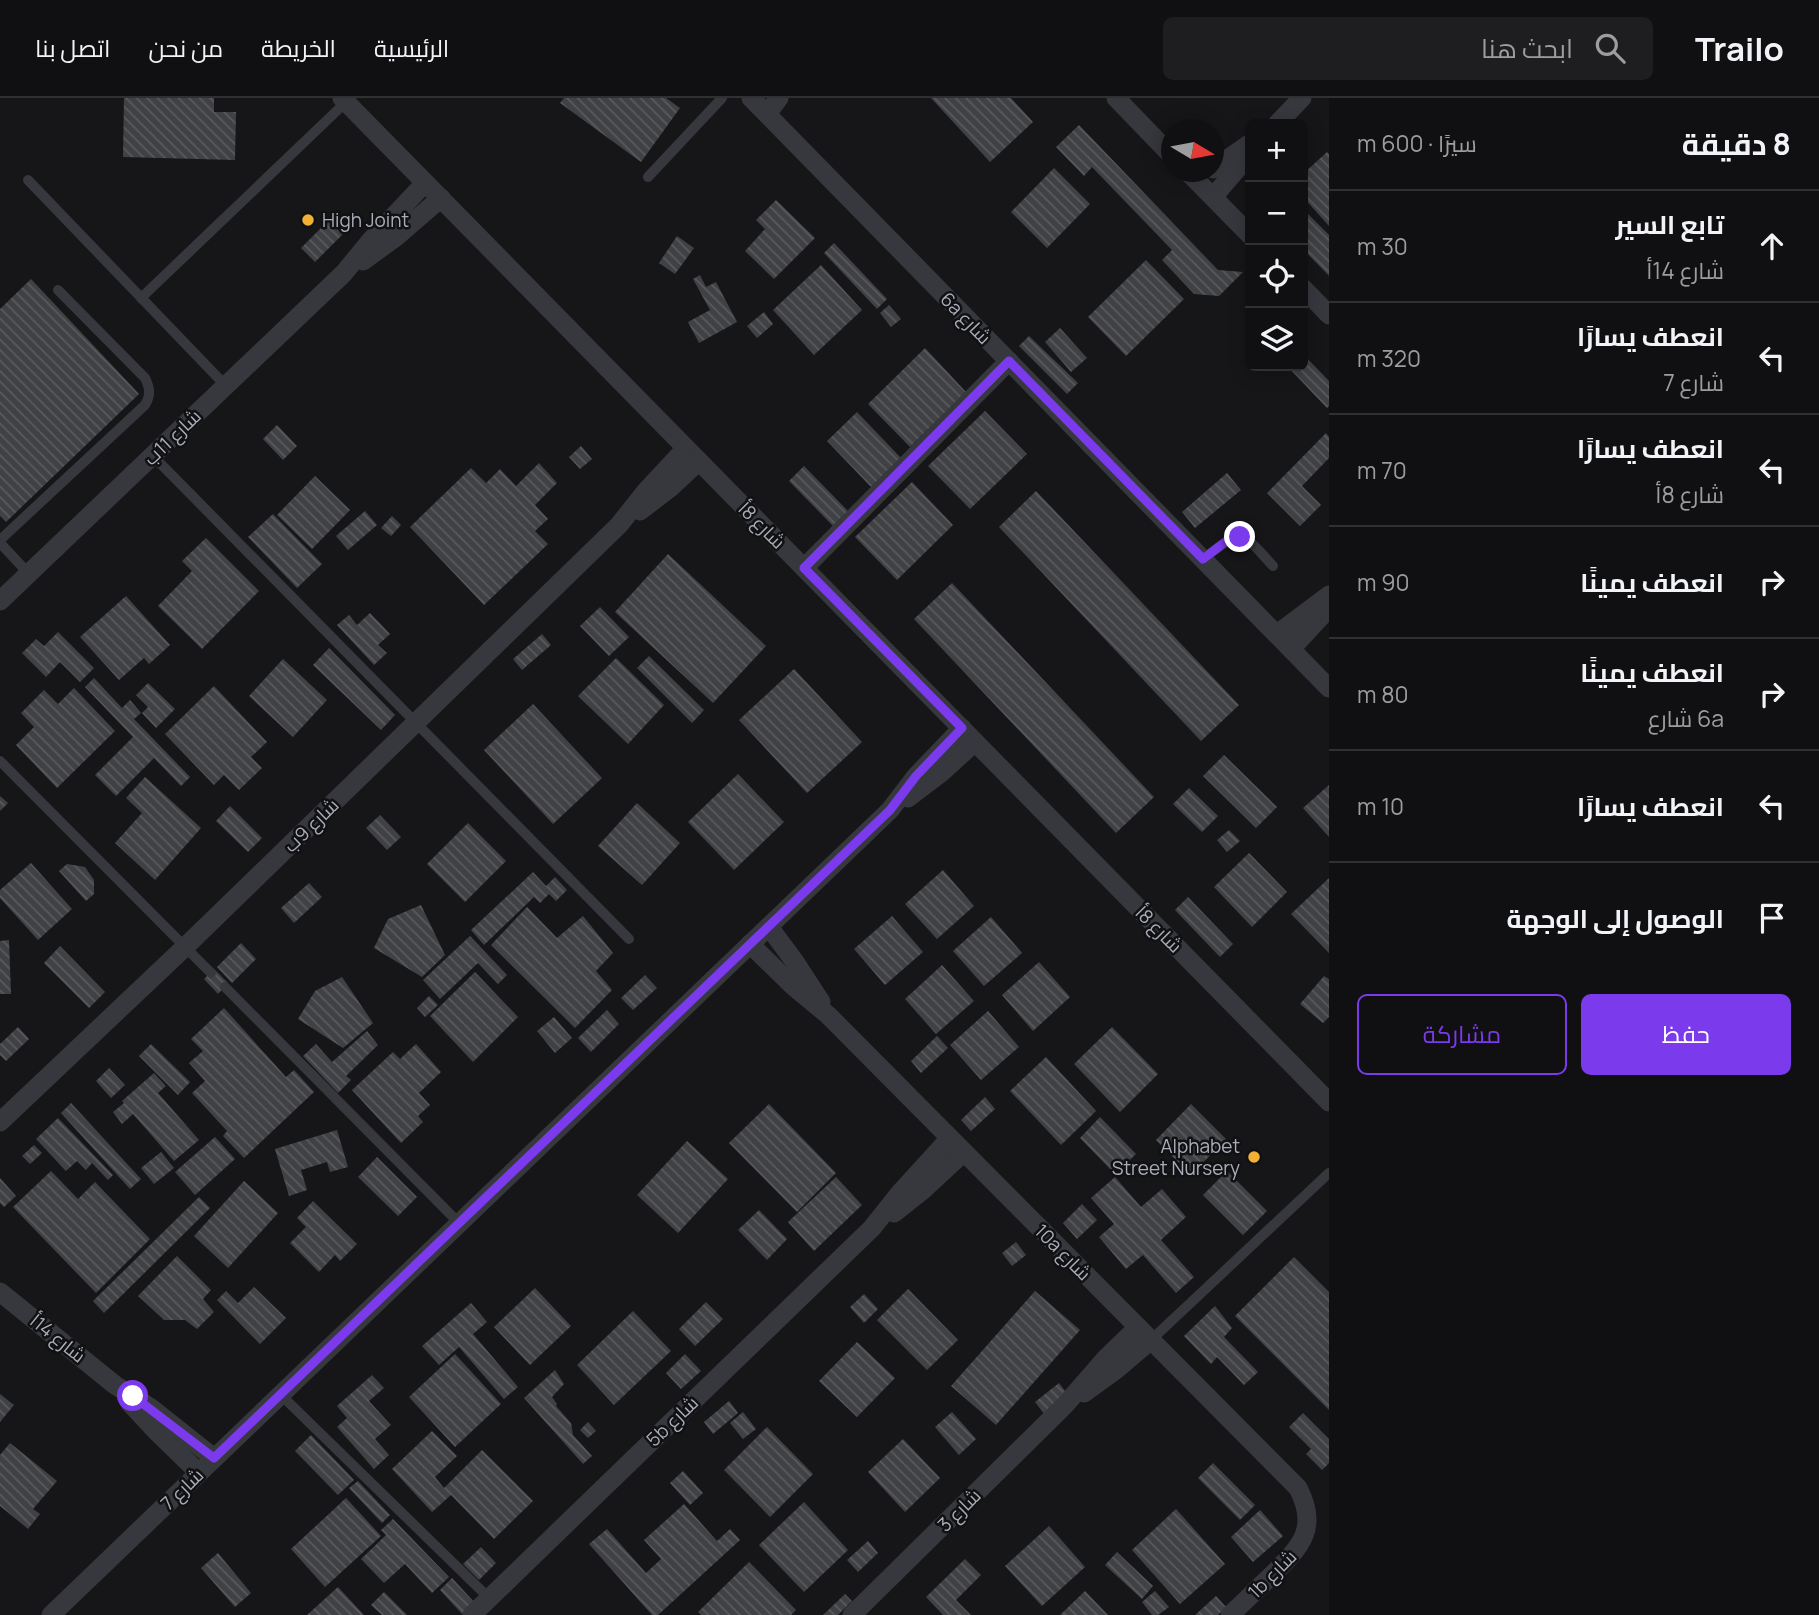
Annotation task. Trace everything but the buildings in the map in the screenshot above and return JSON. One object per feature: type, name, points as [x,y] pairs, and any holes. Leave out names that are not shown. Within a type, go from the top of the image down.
[{"type":"street","points":[[757,103],[779,98]]},
{"type":"street","points":[[1116,98],[1161,145]]},
{"type":"street","points":[[1283,119],[1303,98]]},
{"type":"street","name":"شارع 8أ","points":[[344,100],[1329,1102]]},
{"type":"street","name":"6a شارع","points":[[757,103],[1329,688]]},
{"type":"street","points":[[1224,160],[1245,146]]},
{"type":"street","points":[[1213,197],[1245,161]]},
{"type":"street","points":[[1207,182],[1213,197],[1245,230]]},
{"type":"street","name":"شارع 11ب","points":[[0,601],[344,273],[425,183]]},
{"type":"street","name":"شارع 11ب","points":[[344,273],[387,243],[440,198]]},
{"type":"street","points":[[1308,293],[1329,315]]},
{"type":"street","points":[[804,568],[1009,361]]},
{"type":"street","name":"شارع 9ب","points":[[0,1122],[185,947],[619,525],[654,501],[693,455]]},
{"type":"street","points":[[1277,634],[1329,595]]},
{"type":"street","points":[[1291,649],[1329,608]]},
{"type":"street","name":"شارع 7","points":[[51,1615],[890,810],[924,786],[969,735]]},
{"type":"street","name":"10a شارع","points":[[769,926],[828,1015]]},
{"type":"street","name":"10a شارع","points":[[750,944],[794,987],[828,1015],[1297,1488]]},
{"type":"street","name":"5b شارع","points":[[472,1615],[872,1228],[923,1190],[957,1145]]},
{"type":"street","name":"شارع 14أ","points":[[0,1292],[115,1385],[151,1408],[214,1458]]},
{"type":"street","name":"شارع 3","points":[[852,1615],[1065,1405],[1117,1369],[1144,1334]]},
{"type":"street","name":"شارع 14أ","points":[[115,1385],[156,1432],[199,1473]]},
{"type":"street","name":"1b شارع","points":[[1230,1615],[1288,1559],[1304,1538],[1307,1512],[1304,1499],[1297,1488]]},
{"type":"lane","points":[[648,177],[722,98]]},
{"type":"lane","points":[[141,298],[344,100]]},
{"type":"lane","points":[[28,180],[226,386]]},
{"type":"lane","points":[[29,574],[0,541],[145,405],[150,391],[145,379],[58,290]]},
{"type":"lane","points":[[153,456],[629,939]]},
{"type":"lane","points":[[1203,559],[1229,539],[1240,537],[1251,541],[1273,566]]},
{"type":"lane","points":[[0,761],[211,973]]},
{"type":"lane","points":[[225,987],[459,1223]]},
{"type":"lane","points":[[1144,1334],[1329,1173]]},
{"type":"lane","points":[[281,1394],[489,1598]]},
{"type":"place","name":"High Joint","points":[[308,220]]},
{"type":"place","name":"Alphabet Street Nursery","points":[[1254,1157]]},
{"type":"route","points":[[133,1396],[214,1458],[890,810],[916,776],[962,728],[804,568],[1009,361],[1203,559],[1229,539],[1240,537]]}]
